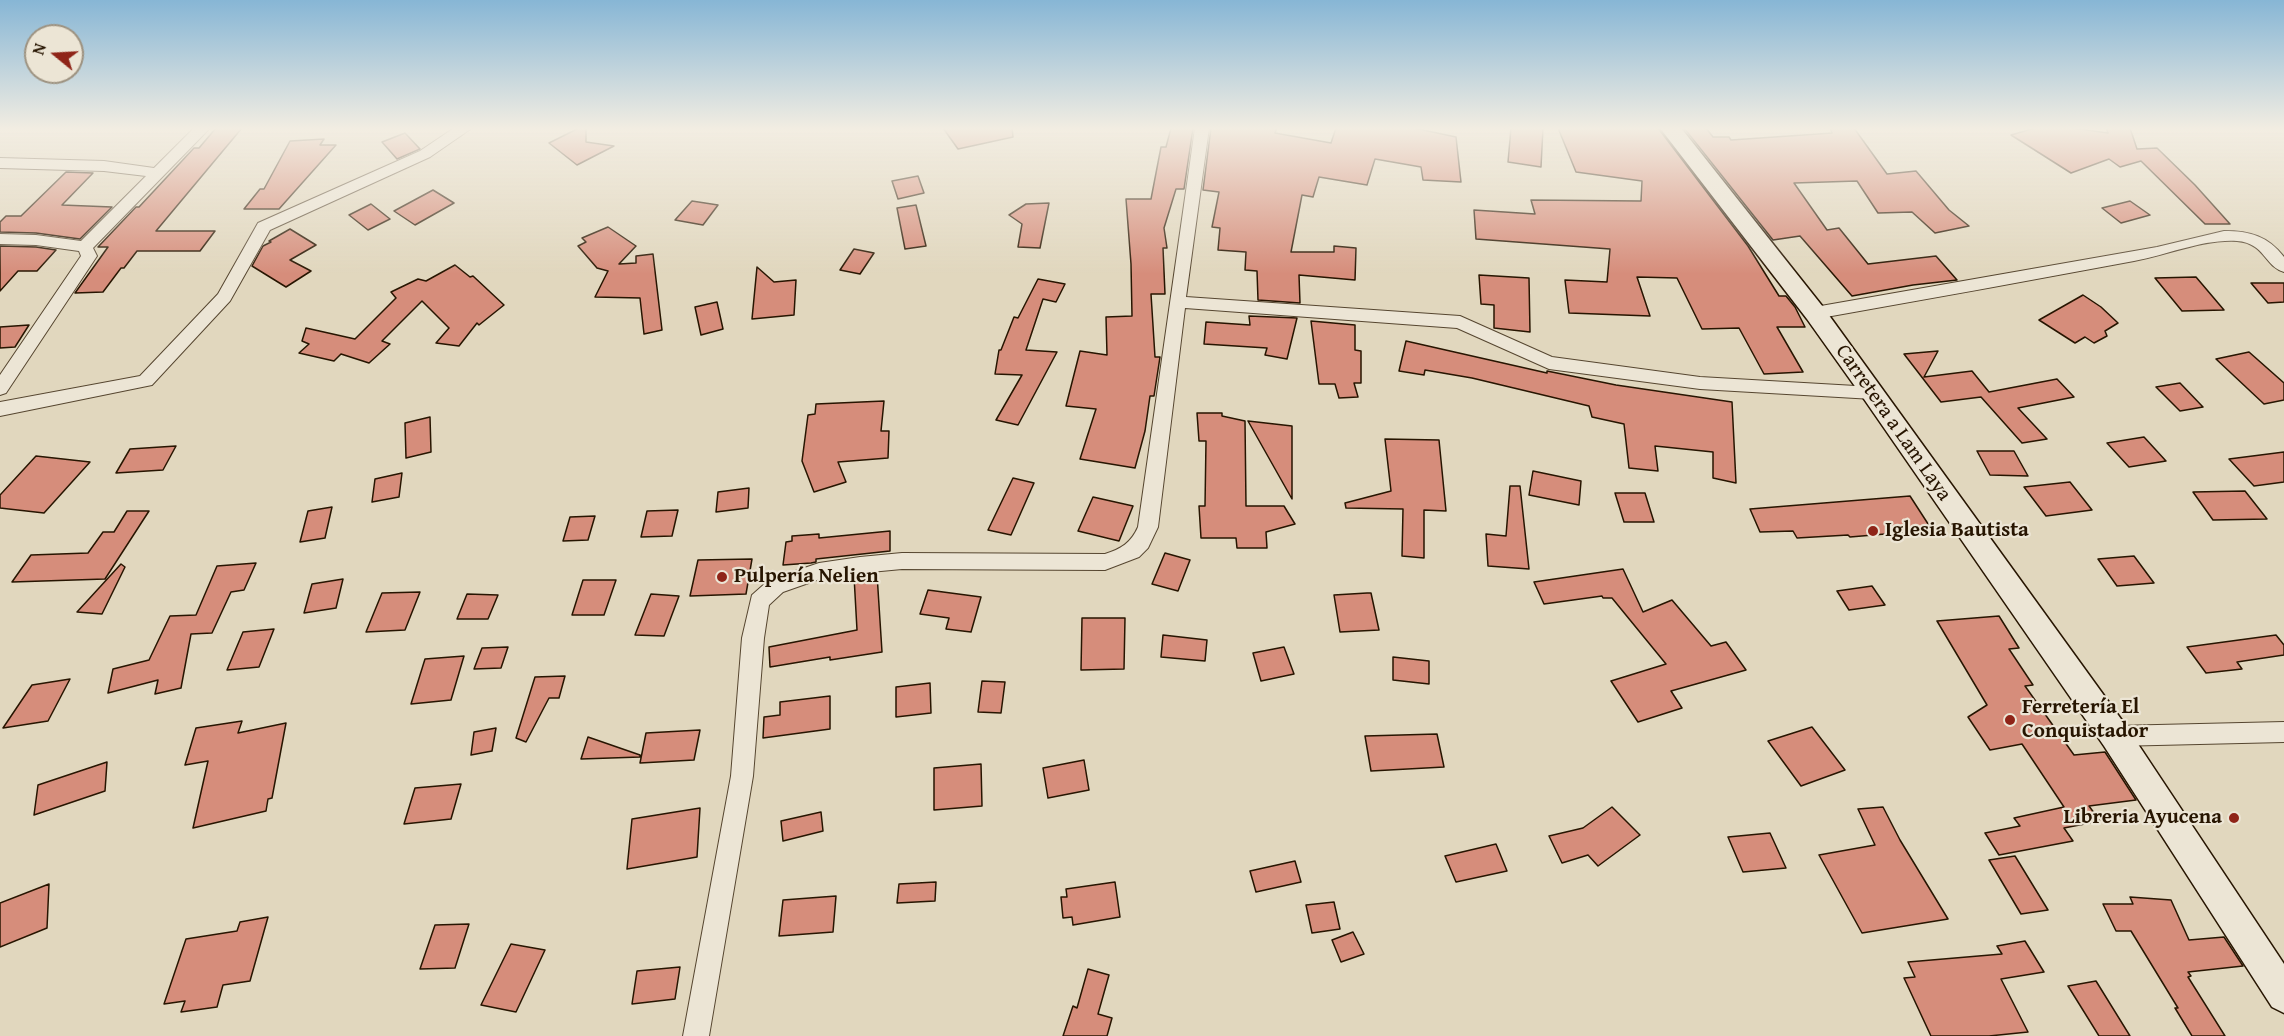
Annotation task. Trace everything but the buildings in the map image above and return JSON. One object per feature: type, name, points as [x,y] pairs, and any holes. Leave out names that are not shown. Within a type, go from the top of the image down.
[{"type":"main road","name":"Carretera a Lam Laya","points":[[1708,176],[1815,313],[2115,736],[2284,995]]},
{"type":"street","points":[[85,247],[153,176]]},
{"type":"street","points":[[0,408],[146,381],[224,297],[264,227],[376,176]]},
{"type":"street","points":[[696,1036],[742,776],[753,638],[759,602],[776,585],[819,571],[902,561],[1106,562],[1128,555],[1141,544],[1148,527],[1195,176]]},
{"type":"street","points":[[1815,313],[2158,252],[2206,239],[2227,236],[2242,237],[2262,243],[2284,267]]},
{"type":"street","points":[[0,239],[36,240],[85,247]]},
{"type":"street","points":[[0,389],[89,256],[85,247]]},
{"type":"street","points":[[1178,302],[1460,322],[1549,363],[1701,383],[1873,393]]},
{"type":"street","points":[[2115,736],[2284,732]]},
{"type":"place","name":"Iglesia Bautista","points":[[1873,531]]},
{"type":"place","name":"Pulpería Nelien","points":[[722,577]]},
{"type":"place","name":"Ferretería El Conquistador","points":[[2010,720]]},
{"type":"place","name":"Libreria Ayucena","points":[[2234,818]]}]
